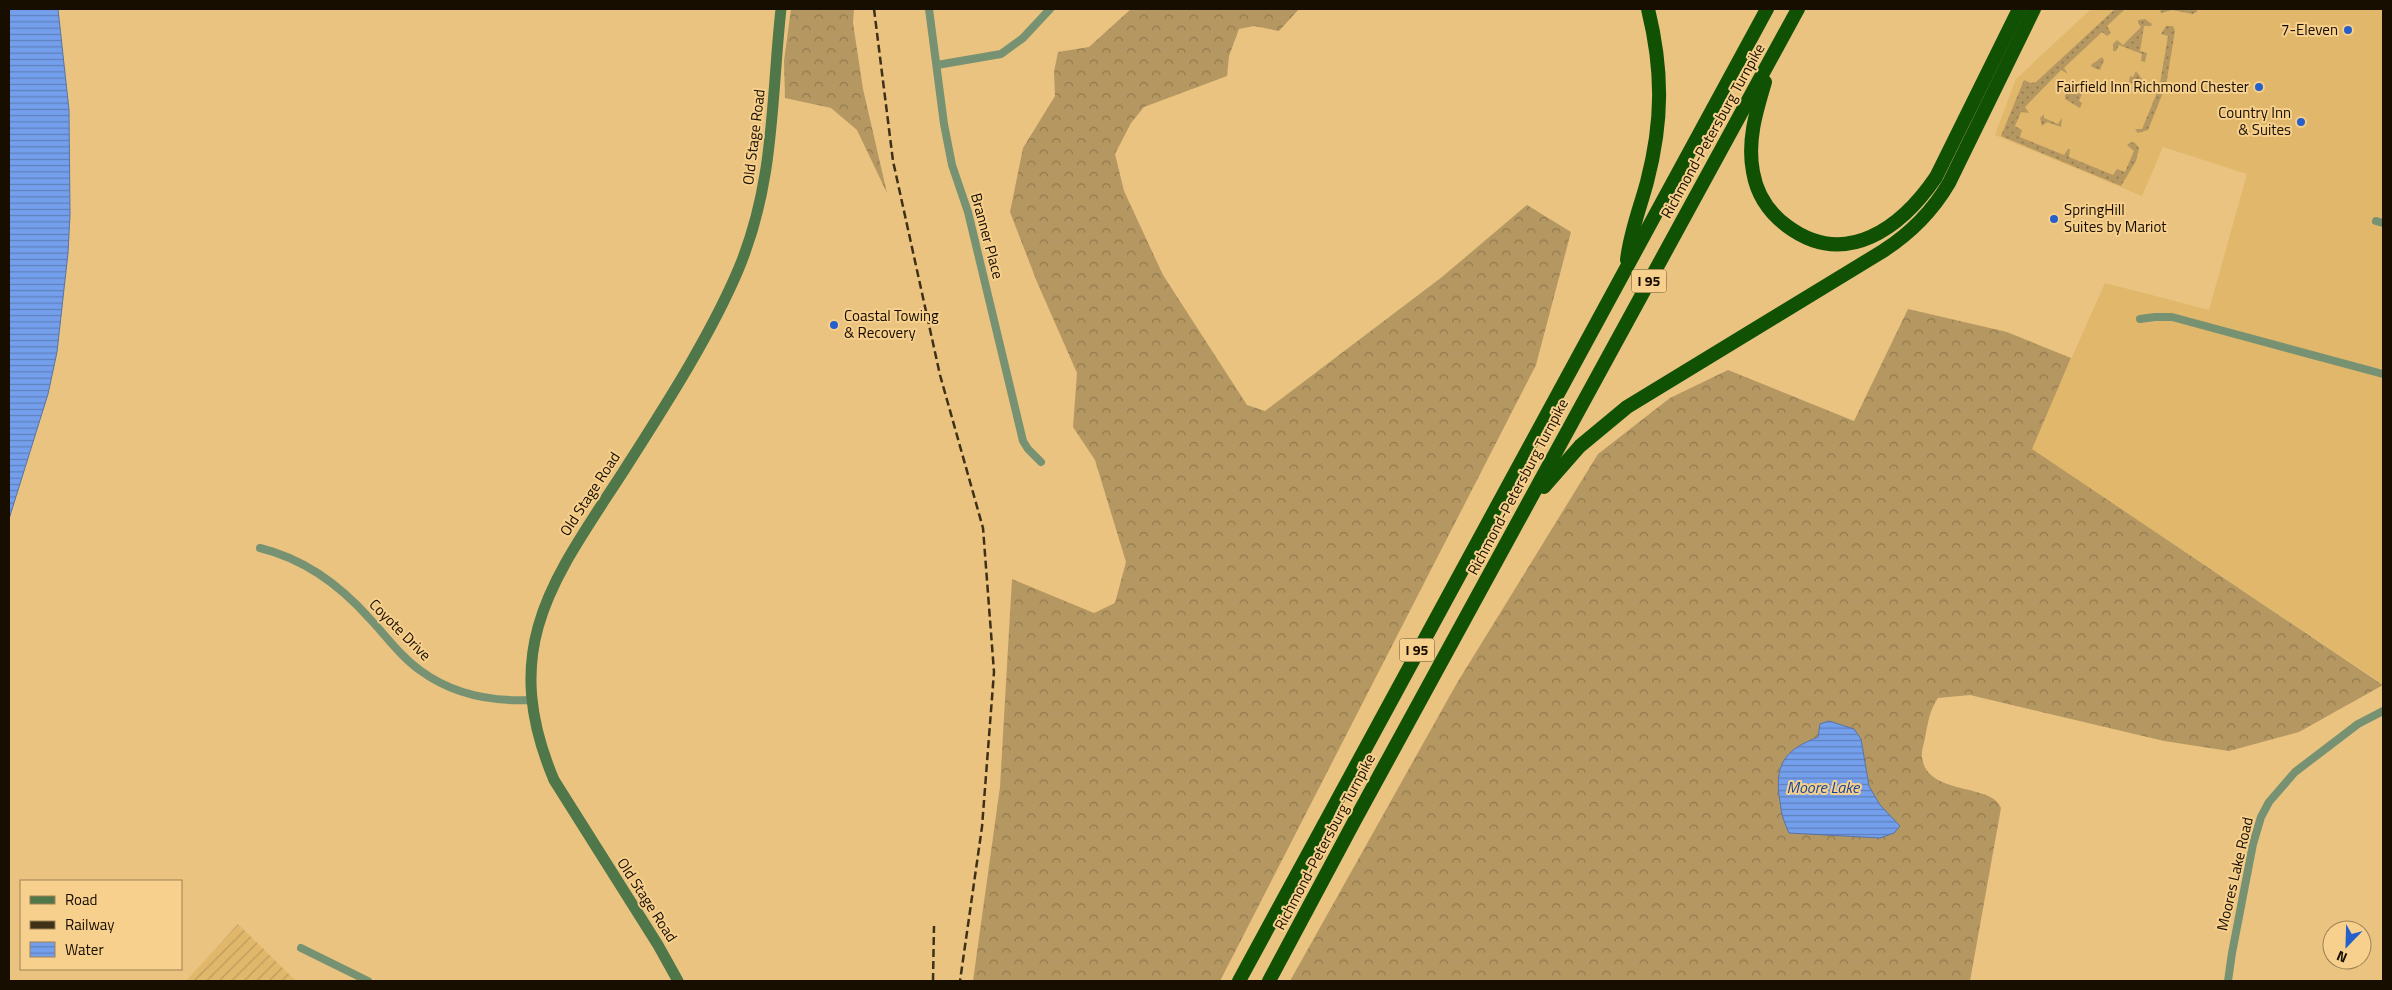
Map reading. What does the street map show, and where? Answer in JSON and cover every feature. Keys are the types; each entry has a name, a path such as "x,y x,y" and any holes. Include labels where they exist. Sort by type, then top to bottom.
{"highway":[{"path":"1626,268 1629,239 1647,183 1655,148 1660,110 1657,47 1648,9"},
{"name":"Richmond-Petersburg Turnpike","path":"1239,981 1767,9"},
{"name":"Richmond-Petersburg Turnpike","path":"1269,981 1798,9"},
{"path":"1775,51 1754,119 1752,138 1753,172 1762,198 1779,220 1800,235 1828,244 1856,242 1877,234 1897,222 1926,193 1936,177 2019,9"},
{"path":"1524,510 1580,446 1611,419 1680,374 1883,251 1917,226 1939,199 1949,183 2034,9"}],"street":[{"name":"Old Stage Road","path":"678,981 658,945 554,780 539,739 532,700 532,663 535,635 546,600 557,575 630,460 696,350 725,297 750,239 766,177 771,139 781,9"},
{"name":"Branner Place","path":"929,9 944,124 952,165 968,212 1023,441 1041,462"},
{"path":"937,65 1001,54 1024,38 1050,9"},
{"path":"2140,319 2154,316 2172,317 2383,374"},
{"name":"Coyote Drive","path":"260,548 295,559 322,575 369,617 403,656 432,678 464,693 482,697 532,700"},
{"name":"Moores Lake Road","path":"2228,981 2253,844 2261,817 2269,802 2295,772 2358,724 2383,710"},
{"path":"301,948 368,981"}],"shaded area":[{"path":"2091,9 2383,9 2383,684 2031,449 2105,283 2209,310 2247,174 2163,147 2142,196 1995,135 2016,79"},
{"path":"238,924 296,981 186,981"}],"green space":[{"path":"791,9 854,9 853,23 863,89 887,193 857,130 831,108 785,98 784,61"},
{"path":"1131,9 1299,9 1279,31 1254,26 1239,29 1229,56 1227,76 1144,107 1131,123 1115,154 1124,191 1163,275 1247,405 1265,411 1442,277 1527,205 1571,232 1536,365 1220,981 973,981 1000,787 1012,579 1094,613 1115,603 1126,562 1095,460 1073,427 1077,373 1037,282 1010,212 1023,148 1055,96 1054,72 1058,52 1089,47"},
{"path":"2115,9 2125,9 2107,26 2111,33 2107,36 2102,32 2067,65 2064,68 2068,74 2061,70 2025,107 2029,113 2021,112 2015,126 2022,130 2020,137 2064,155 2070,149 2069,157 2113,175 2117,169 2125,172 2134,151 2127,145 2131,142 2135,143 2139,148 2136,161 2121,186 2001,136 2024,80 2031,83 2036,82"},
{"path":"2160,9 2194,9 2198,11 2193,14 2172,10 2161,13"},
{"path":"2145,19 2152,24 2151,26 2144,26 2140,51 2147,53 2145,62 2141,61 2142,54 2119,45 2116,51 2113,51 2113,44 2117,40 2123,45 2141,27 2138,20"},
{"path":"2166,26 2173,26 2175,31 2166,85 2148,130 2138,133 2135,129 2142,129 2159,88 2152,83 2160,83 2168,36 2161,34"},
{"path":"2102,57 2104,60 2100,70 2092,67 2091,65"},
{"path":"2136,71 2142,79 2138,86 2129,82 2130,76 2133,77"},
{"path":"2077,83 2085,87 2079,101 2082,103 2080,108 2065,99 2065,95"},
{"path":"2044,114 2044,118 2058,124 2062,118 2061,127 2047,122 2042,126 2040,118"},
{"path":"1908,309 2007,332 2071,358 2032,449 2383,685 2299,732 2229,751 2164,741 1970,695 1938,698 1929,717 1922,750 1926,769 1935,778 1947,784 1986,795 1995,800 2001,808 1970,981 1290,981 1457,683 1598,454 1670,398 1728,370 1854,421"}],"water":[{"path":"9,9 58,9 69,110 70,215 68,253 57,352 48,394 9,519"},
{"name":"Moore Lake","path":"1829,721 1854,729 1861,739 1869,786 1880,805 1900,826 1894,833 1880,838 1789,833 1782,814 1778,783 1779,773 1791,752 1818,737 1820,724"}],"railway":[{"path":"874,9 893,161 940,375 983,528 994,672 982,827 960,981"},
{"path":"933,981 934,926"}],"place":[{"name":"7-Eleven","path":"2348,30"},
{"name":"Fairfield Inn Richmond Chester","path":"2259,87"},
{"name":"Country Inn & Suites","path":"2301,122"},
{"name":"SpringHill Suites by Mariot","path":"2054,219"},
{"name":"Coastal Towing & Recovery","path":"834,325"}]}
